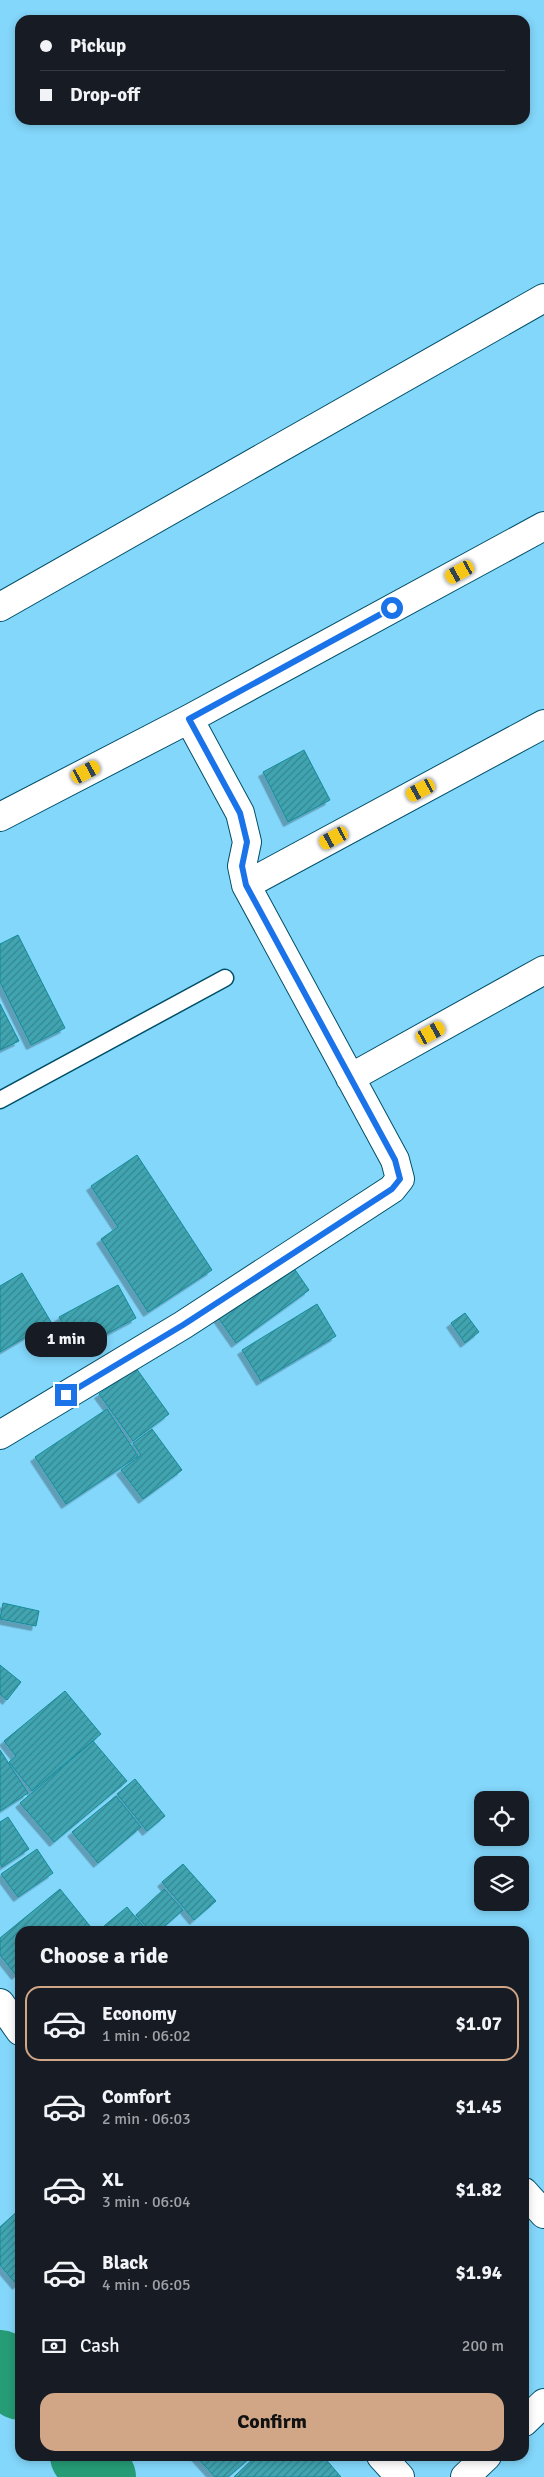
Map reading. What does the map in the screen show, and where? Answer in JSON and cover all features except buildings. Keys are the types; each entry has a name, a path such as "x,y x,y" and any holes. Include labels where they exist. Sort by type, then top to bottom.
{"street":[{"path":"0,607 544,298"},
{"path":"0,817 189,719 544,526"},
{"path":"0,1435 183,1325 392,1189 400,1179 395,1160 246,885 242,866 247,842 240,813 189,719"},
{"path":"246,885 544,724"},
{"path":"350,1078 544,970"},
{"path":"0,2004 15,2024"},
{"path":"529,2198 544,2214"},
{"path":"529,2417 544,2403"},
{"path":"386,2461 400,2477"},
{"path":"465,2477 482,2461"}],"lane":[{"path":"0,1100 225,978"}],"waterway":[{"path":"0,2364 15,2380"},
{"path":"88,2461 102,2477"}],"route":[{"path":"66,1395 183,1325 392,1189 400,1179 395,1160 246,885 242,866 247,842 240,813 189,719 392,608"}]}
